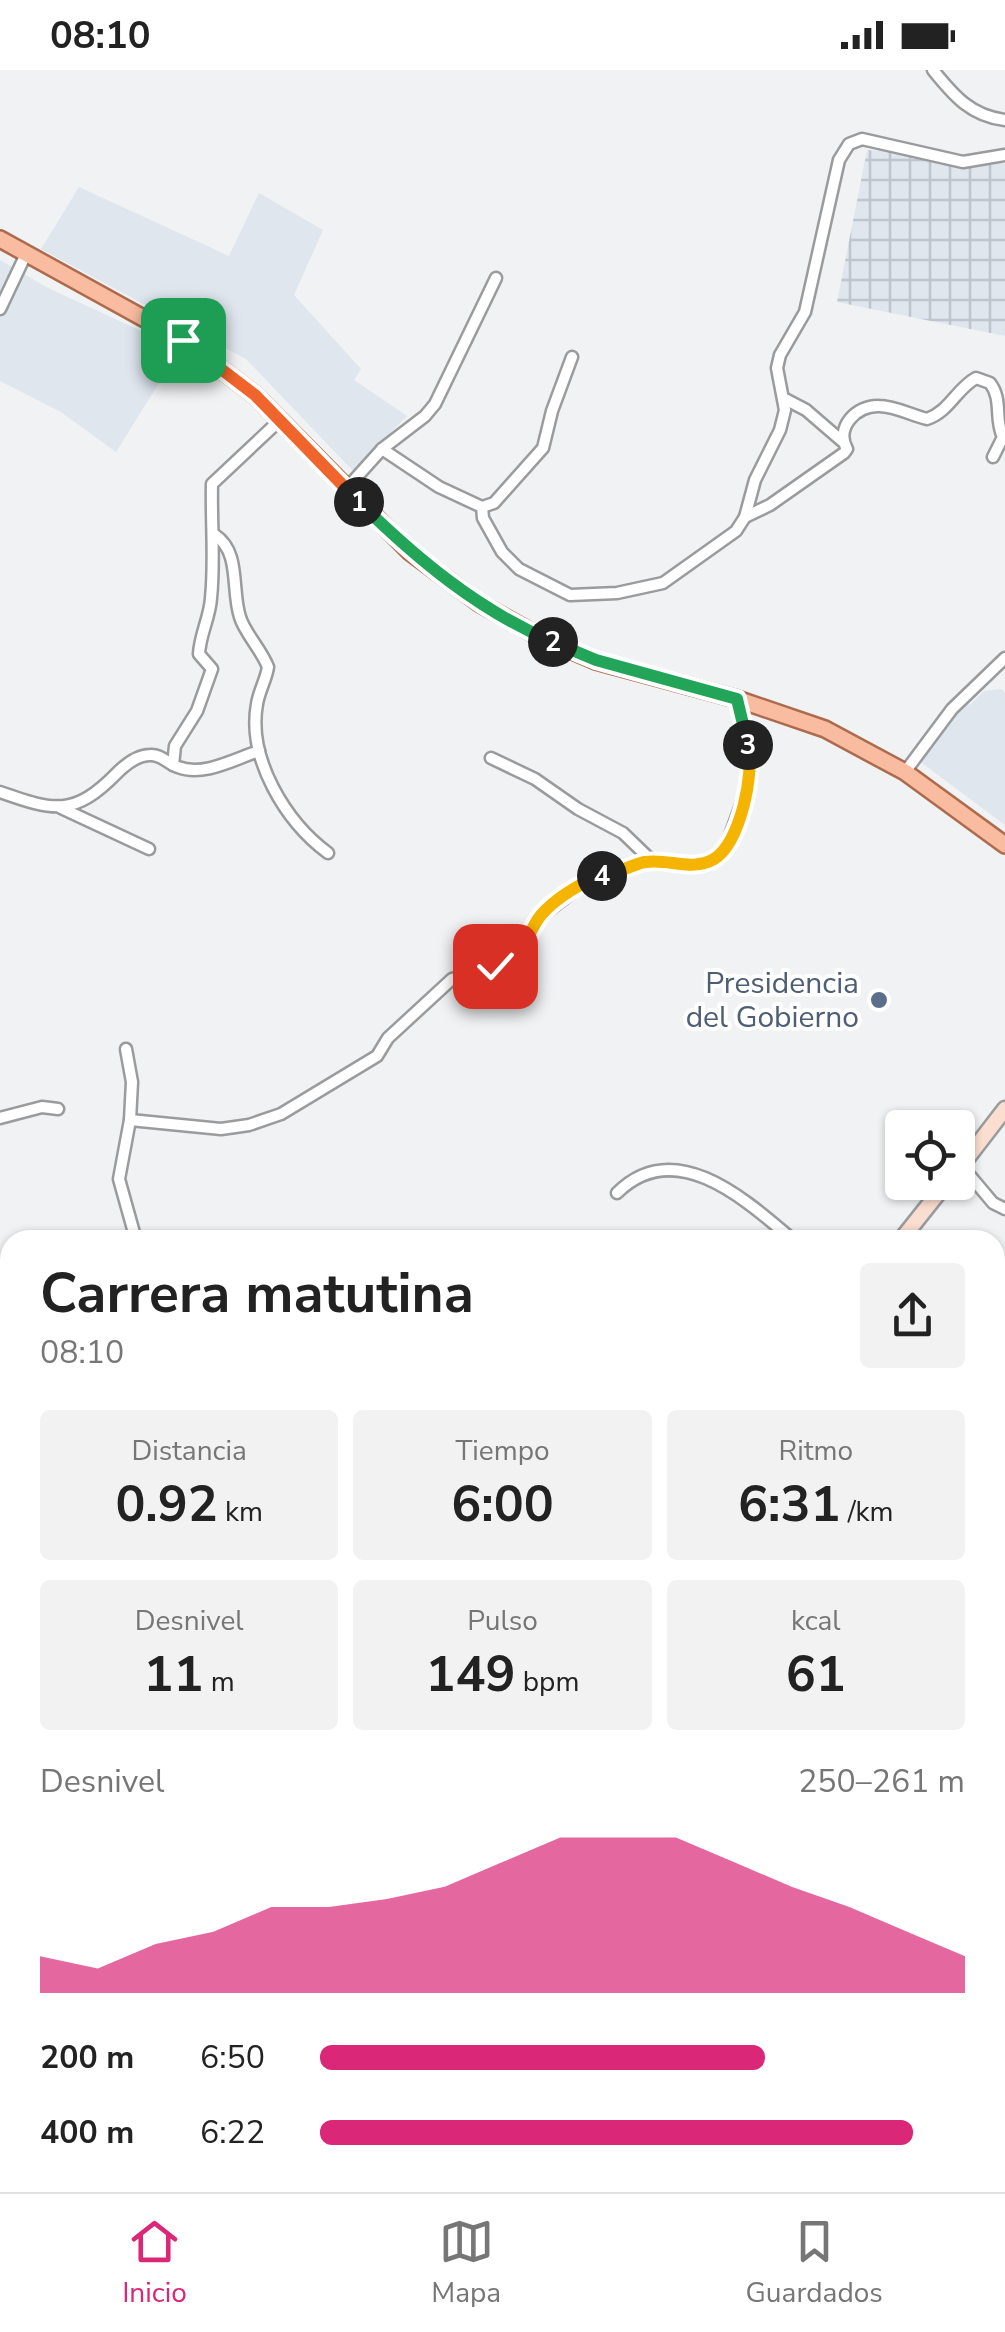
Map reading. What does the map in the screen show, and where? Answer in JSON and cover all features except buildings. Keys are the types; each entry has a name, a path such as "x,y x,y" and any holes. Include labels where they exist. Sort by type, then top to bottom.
{"main road":[{"path":"0,239 183,340 255,395 410,552 480,603 540,637 596,660 737,699 825,730 905,772 1005,845"},
{"path":"975,1147 1005,1109"},
{"path":"909,1230 933,1200"}],"street":[{"path":"932,70 956,98 984,117 1005,120"},
{"path":"482,506 482,518 510,560 534,578 570,596 617,593 663,584 736,531 745,517 755,480 780,430 785,399 777,368 780,355 805,312 839,160 849,144 862,139 972,163 995,155 1005,156"},
{"path":"0,308 26,254"},
{"path":"346,489 382,449 435,404 496,278"},
{"path":"382,449 439,487 482,506 494,504 542,448 572,357"},
{"path":"842,441 842,429 849,419 875,405 927,419 950,406 968,382 982,378 995,390 999,402 998,428 1003,437 993,457"},
{"path":"745,517 770,505 844,453 846,446 842,441 806,410 785,399"},
{"path":"173,765 176,746 198,711 212,669 199,654 200,635 211,604 212,484 280,420"},
{"path":"214,535 224,541 230,553 240,618 268,667 257,704 259,751 270,783 306,834 328,853"},
{"path":"905,772 952,709 1005,658"},
{"path":"130,1120 221,1128 249,1125 280,1114 377,1056 388,1038 452,979 518,956 539,918 583,884 652,861 694,865 715,859 725,849 751,778 750,753 737,699"},
{"path":"62,808 102,788 136,759 155,755 173,765 201,771 259,751"},
{"path":"491,758 536,779 578,809 623,832 652,861"},
{"path":"0,792 43,807 62,808 149,850"},
{"path":"126,1049 132,1082 130,1120 118,1180 133,1230"},
{"path":"0,1118 42,1106 58,1109"},
{"path":"617,1193 630,1180 651,1171 686,1172 734,1192 781,1230"},
{"path":"975,1184 1005,1210"}],"shaded area":[{"path":"867,150 964,156 1005,164 1005,336 837,302"},
{"path":"79,187 229,256 259,193 323,230 294,295 361,369 354,380 407,416 353,471 246,359 41,249"},
{"path":"0,260 48,288 180,349 116,452 61,412 0,381"},
{"path":"1002,689 1005,825 918,760 963,701 970,705 984,691"}],"place":[{"name":"Presidencia del Gobierno","path":"879,1000"}],"route":[{"path":"183,340 255,395 410,552 480,603 540,637 596,660 737,699 750,753 751,778 725,849 704,863 642,862 619,874 592,879 539,918 518,956 495,966"}]}
